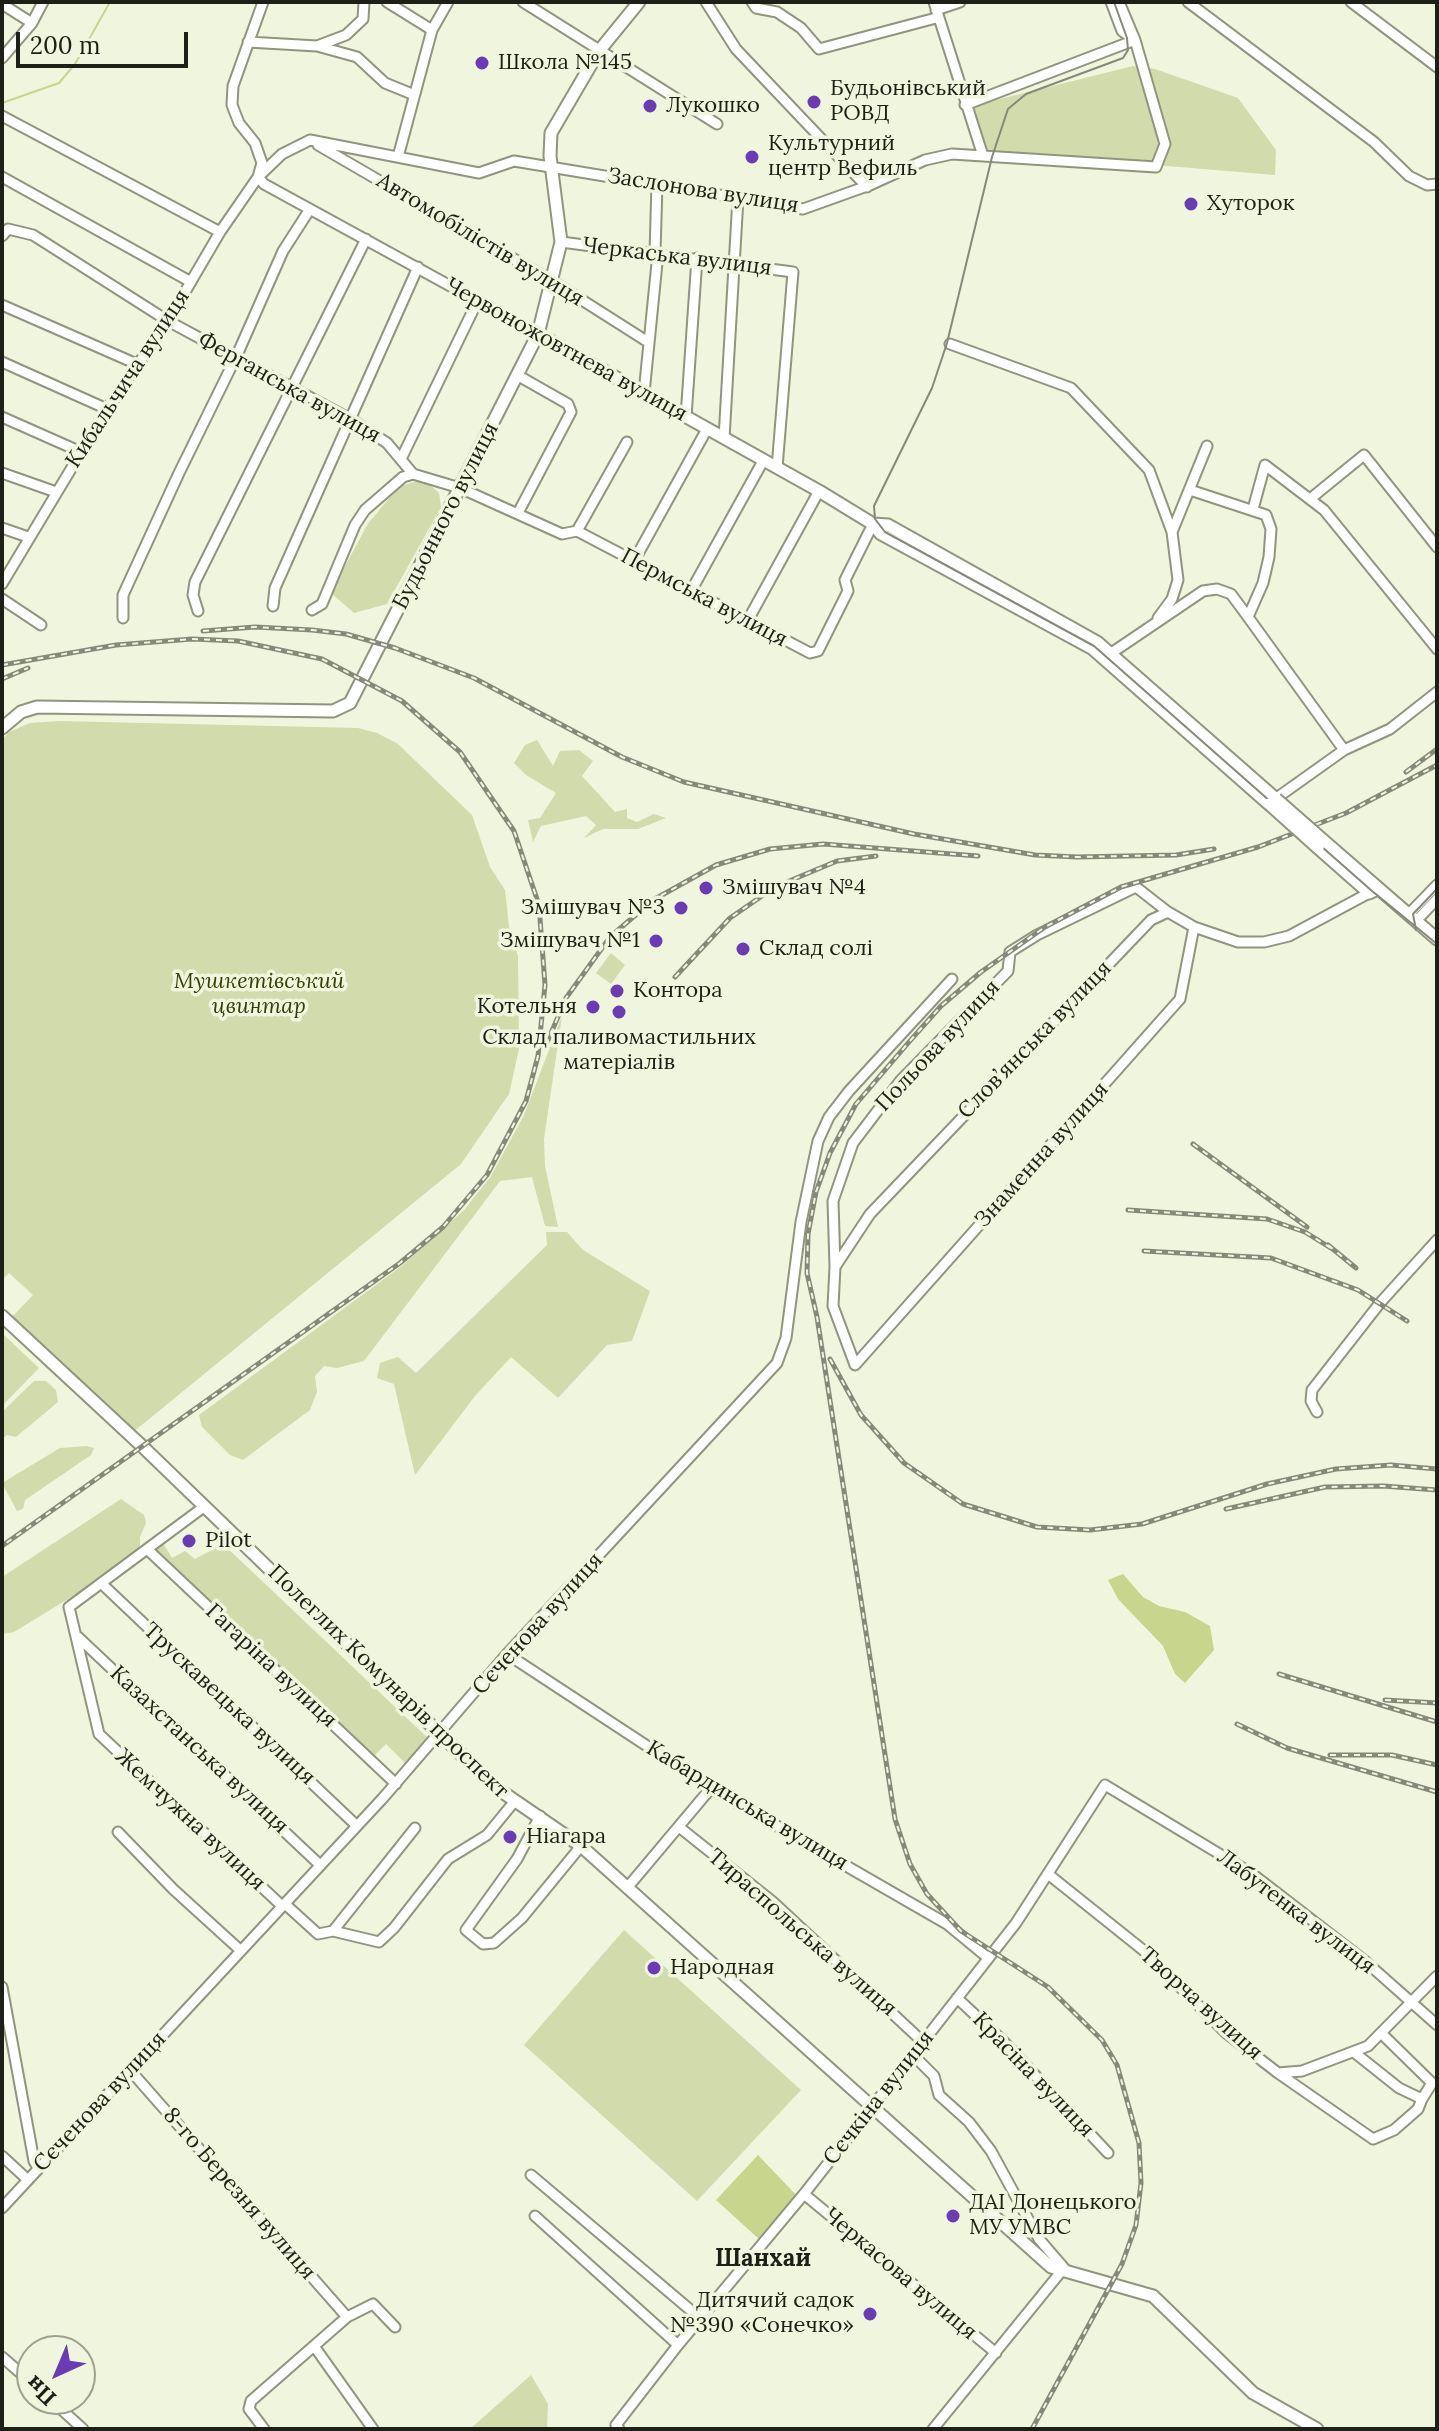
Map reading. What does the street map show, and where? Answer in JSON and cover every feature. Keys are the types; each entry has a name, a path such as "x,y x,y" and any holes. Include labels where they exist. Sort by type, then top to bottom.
{"main road":[{"name":"Будьонного вулиця","path":"2,728 21,712 37,707 333,711 345,707 355,697 538,334 561,242 551,168 551,133 599,51 639,2"},
{"name":"Червоножовтнева вулиця","path":"538,334 819,491 873,524 881,534 1108,655 1373,891"},
{"path":"1373,891 1437,939"},
{"name":"Полеглих Комунарів проспект","path":"2,1316 205,1506 440,1735 514,1802 540,1816 581,1846 1051,2267 1153,2296 1253,2393 1317,2429"}],"street":[{"path":"2,58 32,23 43,2"},
{"path":"258,177 262,163 255,143 239,123 232,105 233,86 263,2"},
{"path":"317,46 346,35 363,19 364,2"},
{"path":"387,2 432,30"},
{"path":"398,157 412,94 432,30 448,2"},
{"path":"523,2 717,124"},
{"path":"706,2 736,49 867,187"},
{"path":"752,2 756,8 777,12 801,28 819,49 960,2"},
{"path":"1111,2 1122,31 1135,40"},
{"path":"1119,2 1135,40"},
{"path":"1188,2 1374,142 1409,176 1427,185 1437,184"},
{"path":"1351,2 1437,67"},
{"path":"2,4 32,23"},
{"path":"935,10 983,156"},
{"path":"965,105 1135,40"},
{"name":"Заслонова вулиця","path":"310,140 479,173 514,161 803,209 867,187 925,160 952,154 1156,167 1165,144 1135,40"},
{"path":"248,42 317,46 357,57 385,83 412,94"},
{"path":"2,116 220,232"},
{"path":"258,177 282,154 310,140"},
{"name":"Автомобілістів вулиця","path":"310,140 552,281 648,342"},
{"path":"2,177 191,282"},
{"name":"Червоножовтнева вулиця","path":"258,177 264,184 538,334"},
{"name":"Кибальчича вулиця","path":"2,584 107,409 168,321 220,232 258,177"},
{"path":"644,393 656,253 653,214 657,184"},
{"path":"724,438 738,198"},
{"path":"123,618 123,595 283,251 310,209"},
{"name":"Ферганська вулиця","path":"5,232 33,235 168,321 237,355 352,420 387,443 402,457 413,474"},
{"path":"198,611 193,595 195,582 366,239"},
{"name":"Черкаська вулиця","path":"561,242 793,272 777,468"},
{"path":"686,417 697,258"},
{"path":"273,606 275,588 418,267"},
{"name":"Ферганська вулиця","path":"402,457 478,300"},
{"path":"2,305 139,365"},
{"path":"950,344 1071,388 1149,470 1172,532 1178,580 1172,599 1158,618"},
{"path":"2,362 107,409"},
{"path":"517,375 568,404 571,412 518,513"},
{"path":"2,417 81,452"},
{"path":"634,561 707,429"},
{"path":"577,531 627,442"},
{"path":"1172,532 1207,446"},
{"path":"1310,499 1364,455 1437,547"},
{"path":"691,591 763,461"},
{"path":"1253,509 1265,465 1324,510 1437,649"},
{"path":"2,473 56,492"},
{"path":"312,610 322,604 355,525 365,510 403,477 413,474 460,488"},
{"name":"Пермська вулиця","path":"460,488 562,534 577,531 810,653 818,651 848,591 845,580 873,524"},
{"path":"1190,490 1266,515 1271,529 1263,583 1248,617"},
{"path":"748,620 819,491"},
{"path":"2,528 28,537"},
{"path":"1108,655 1158,618 1203,591 1217,589 1231,594 1344,750"},
{"path":"2,599 41,625"},
{"path":"1272,801 1344,750 1390,729 1437,692"},
{"path":"1412,918 1437,885"},
{"name":"Польова вулиця","path":"835,1267 833,1201 853,1143 901,1080 1008,971 1010,952 1037,935 1136,887 1168,912"},
{"path":"1168,912 1194,927 1238,942 1264,942 1289,936 1373,891"},
{"path":"1412,918 1437,899"},
{"name":"Слов’янська вулиця","path":"835,1267 870,1214 1151,920 1168,912"},
{"name":"Знаменна вулиця","path":"835,1267 833,1306 855,1365 1180,999 1194,927"},
{"name":"Сєченова вулиця","path":"2,2208 396,1784 507,1654 777,1363 786,1338 801,1222 818,1141 829,1117 849,1091 952,979"},
{"path":"1317,1412 1311,1401 1312,1390 1380,1303 1437,1240"},
{"path":"77,1635 69,1607 205,1506"},
{"name":"Гагаріна вулиця","path":"147,1549 396,1784"},
{"name":"Трускавецька вулиця","path":"101,1583 357,1826"},
{"name":"Жемчужна вулиця","path":"77,1635 99,1734 283,1905 318,1934 333,1931"},
{"name":"Казахстанська вулиця","path":"77,1635 320,1865"},
{"name":"Кабардинська вулиця","path":"507,1654 711,1788 947,1924 987,1957"},
{"name":"Сєчкіна вулиця","path":"619,2429 616,2425 678,2345 804,2194 1016,1923 1105,1785"},
{"name":"Лабутенка вулиця","path":"1105,1785 1251,1873 1437,2025"},
{"path":"627,1888 711,1788"},
{"path":"415,1828 333,1931 379,1942 394,1928 448,1859 487,1835 514,1802"},
{"path":"540,1816 517,1859 466,1930 483,1944 494,1943 522,1918 581,1846"},
{"name":"Тираспольська вулиця","path":"679,1827 773,1902 923,2042"},
{"path":"118,1832 173,1889 240,1950"},
{"name":"Творча вулиця","path":"1048,1874 1143,1950 1225,2032 1278,2073 1302,2071 1355,2053 1382,2034 1437,1976"},
{"path":"2,1987 34,2161 38,2168"},
{"name":"Красіна вулиця","path":"957,1998 1002,2040 1108,2153"},
{"path":"1278,2073 1373,2139 1394,2130 1418,2109 1432,2083 1382,2034"},
{"path":"1355,2053 1399,2088 1422,2099"},
{"path":"913,2055 934,2076 939,2095 969,2122 991,2151 1036,2233 1058,2258 1062,2272 933,2429"},
{"name":"8-го Березня вулиця","path":"130,2070 347,2317"},
{"path":"2,2156 28,2180"},
{"path":"531,2175 701,2319"},
{"name":"Черкасова вулиця","path":"804,2194 996,2353"},
{"path":"535,2216 678,2345"},
{"path":"264,2429 249,2409 251,2401 347,2317 373,2304 395,2327"},
{"path":"314,2346 373,2429"},
{"path":"68,2415 83,2429"}],"green space":[{"path":"1133,66 1155,69 1238,98 1276,150 1275,175 988,151 972,106"},
{"path":"423,479 439,493 441,507 387,604 354,613 331,593 367,525 398,487"},
{"name":"Мушкетівський цвинтар","path":"59,721 358,728 377,733 398,744 472,815 490,867 505,890 509,927 518,956 519,1049 509,1094 461,1164 132,1433 12,1317 33,1295 9,1273 2,1280 2,740 9,732 30,723"},
{"path":"537,740 553,766 560,751 579,750 593,761 582,776 615,812 627,809 627,818 637,822 654,814 666,818 638,829 603,829 584,838 596,825 586,816 541,826 533,842 528,820 540,818 556,793 526,775 514,763 525,745"},
{"path":"611,953 625,965 611,984 596,973"},
{"path":"562,1016 544,1139 545,1166 558,1227 545,1226 532,1177 500,1181 364,1361 337,1368 324,1366 315,1376 317,1392 310,1410 243,1460 230,1455 202,1427 199,1415 403,1265 464,1210 491,1176 524,1115"},
{"path":"546,1232 567,1232 583,1250 650,1291 632,1341 607,1345 558,1398 511,1357 475,1396 415,1475 394,1384 377,1378 380,1363 398,1357 416,1373 547,1245"},
{"path":"2,1333 39,1368 2,1406"},
{"path":"34,1381 46,1381 56,1390 58,1402 16,1437 7,1435 2,1439 2,1412"},
{"path":"60,1448 94,1448 91,1455 25,1500 23,1509 17,1511 2,1483"},
{"path":"121,1499 144,1515 146,1523 140,1537 140,1555 14,1632 2,1634 2,1577"},
{"path":"163,1543 172,1558 185,1551 195,1559 223,1544 431,1741 407,1765 386,1744 372,1758 153,1552"},
{"path":"624,1930 801,2090 697,2201 524,2045"},
{"path":"531,2375 548,2404 547,2429 470,2429"}],"shaded area":[{"path":"1123,1574 1143,1597 1159,1606 1185,1612 1210,1626 1214,1650 1185,1683 1175,1674 1163,1646 1118,1599 1108,1580"},
{"path":"758,2155 797,2196 760,2240 716,2200"}],"waterway":[{"path":"2,103 59,83 75,64 110,2"}],"tram line":[{"path":"1114,2 1127,38 1128,50 1123,58 1026,94 1008,109 992,157 947,343 932,388 874,506 875,519 885,532 1094,646 1372,891 1437,944"},
{"path":"1416,930 1413,914 1437,889"}],"railway":[{"path":"203,631 255,627 346,634 395,648 474,678 622,757 684,782 914,834 1035,855 1176,855 1214,849"},
{"path":"2,665 116,645 192,639 238,641 322,659 402,701 460,752 514,831 539,905 545,985 538,1056 526,1101 487,1175 443,1227 400,1263 2,1546"},
{"path":"2,679 28,668"},
{"path":"1406,772 1437,749"},
{"path":"1032,2429 1122,2264 1136,2225 1141,2183 1139,2143 1117,2065 1102,2040 1048,1987 961,1931 927,1894 910,1864 895,1819 817,1317 807,1273 808,1234 816,1192 830,1153 856,1104 909,1042 941,1006 981,972 1045,927 1121,887 1258,847 1346,813 1437,765"},
{"path":"546,1045 566,998 610,937 653,900 716,865 770,849 823,844 978,856"},
{"path":"675,977 730,918 775,887 837,861 876,856"},
{"path":"1193,1144 1307,1227"},
{"path":"1128,1210 1267,1219 1305,1232 1334,1250"},
{"path":"1328,1245 1356,1268"},
{"path":"1144,1251 1271,1258 1358,1290 1407,1321"},
{"path":"830,1359 861,1415 904,1463 963,1504 1037,1527 1090,1530 1142,1524 1267,1484 1336,1469 1391,1465 1437,1469"},
{"path":"1226,1509 1325,1487 1383,1486 1437,1490"},
{"path":"1279,1674 1437,1722"},
{"path":"1385,1700 1437,1703"},
{"path":"1237,1724 1287,1748 1437,1792"},
{"path":"1330,1755 1392,1755 1437,1765"}],"place":[{"name":"Школа №145","path":"482,63"},
{"name":"Будьонівський РОВД","path":"814,102"},
{"name":"Лукошко","path":"650,106"},
{"name":"Культурний центр Вефиль","path":"752,157"},
{"name":"Хуторок","path":"1191,204"},
{"name":"Змішувач №4","path":"706,888"},
{"name":"Змішувач №3","path":"681,908"},
{"name":"Змішувач №1","path":"656,941"},
{"name":"Склад солі","path":"743,949"},
{"name":"Контора","path":"617,991"},
{"name":"Котельня","path":"593,1007"},
{"name":"Склад паливомастильних матеріалів","path":"619,1012"},
{"name":"Pilot","path":"189,1541"},
{"name":"Ніагара","path":"510,1837"},
{"name":"Народная","path":"654,1968"},
{"name":"ДАІ Донецького МУ УМВС","path":"953,2216"},
{"name":"Дитячий садок №390 «Сонечко»","path":"870,2314"}],"district":[{"name":"Шанхай","path":"763,2259"}]}
